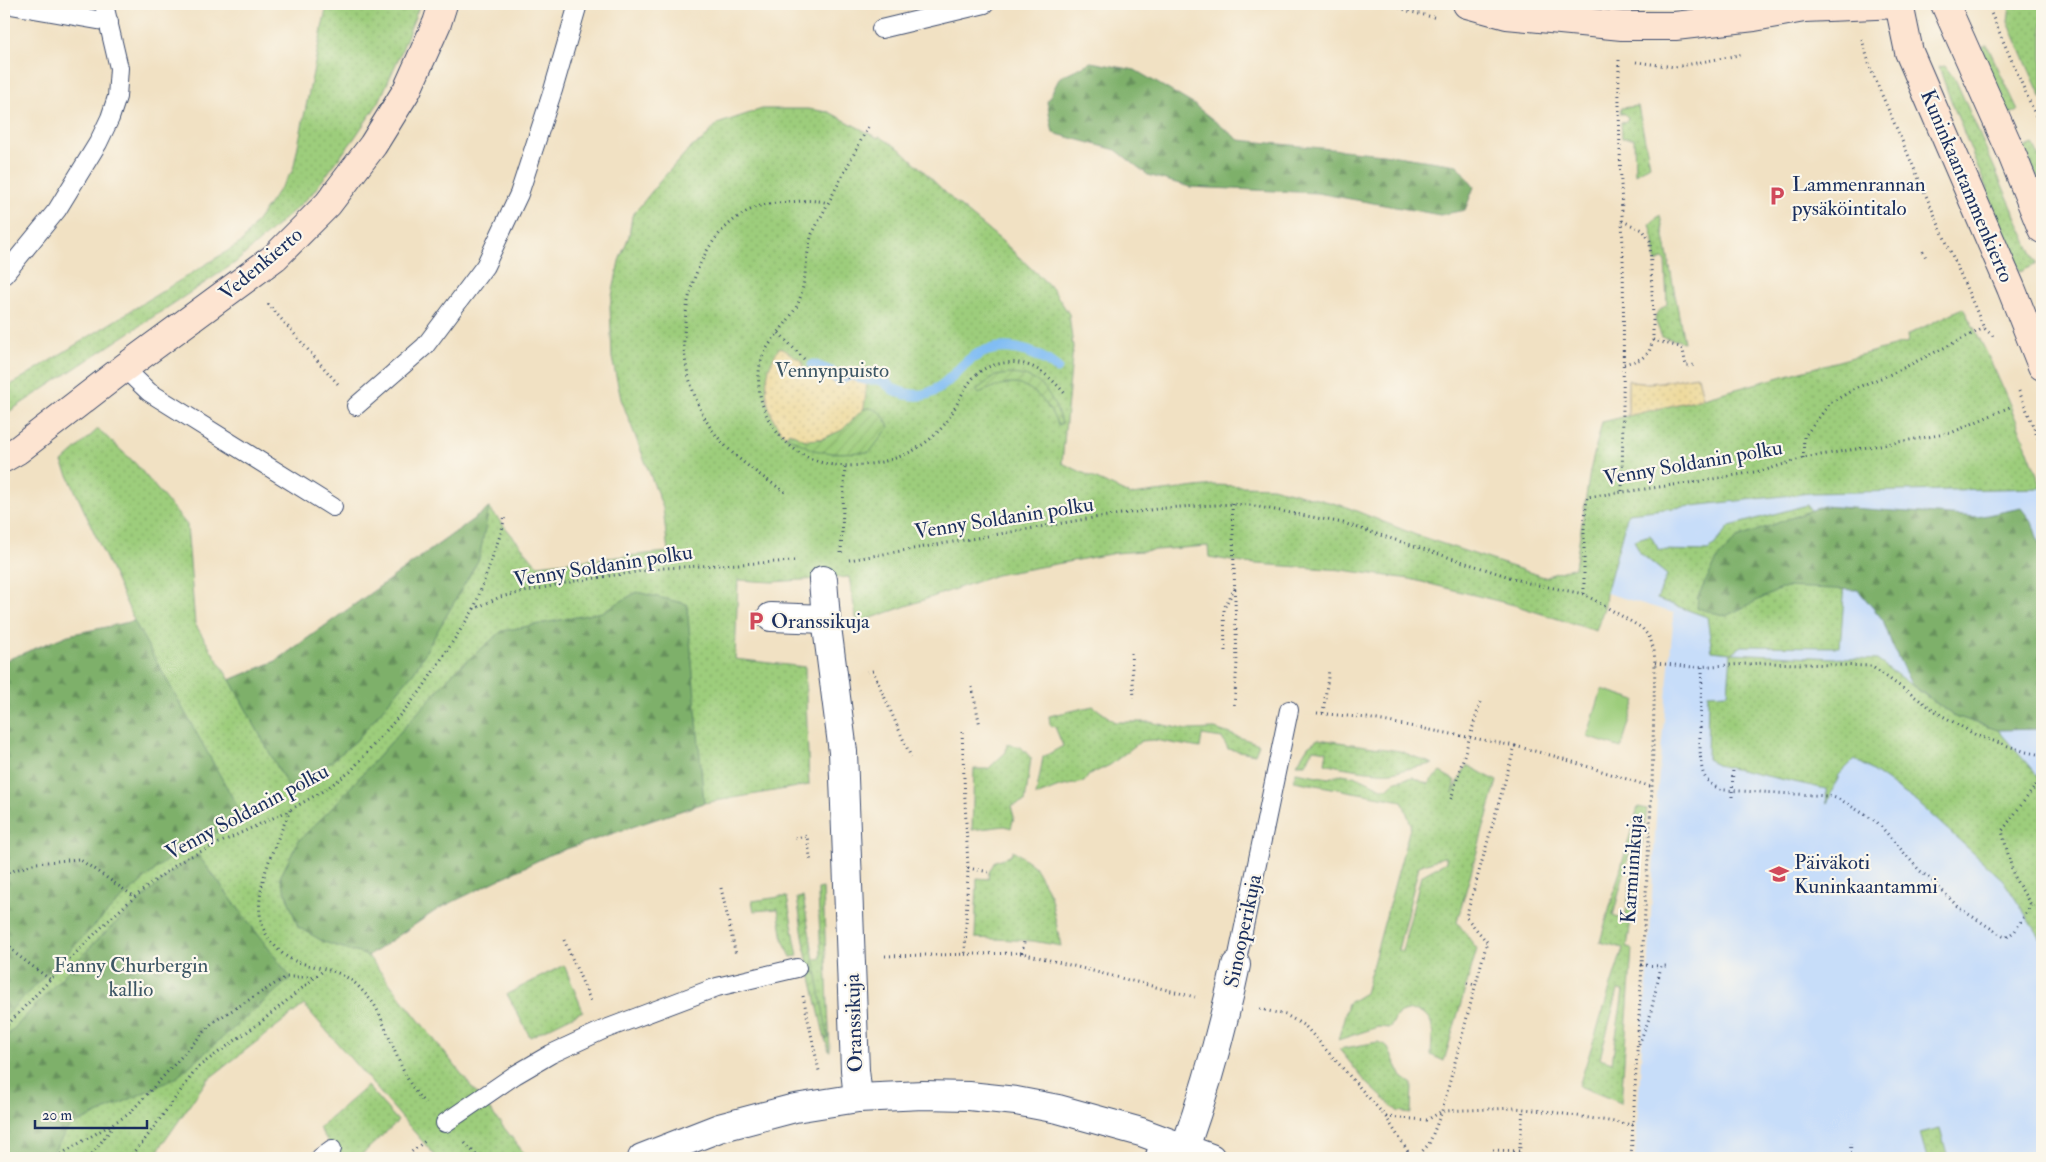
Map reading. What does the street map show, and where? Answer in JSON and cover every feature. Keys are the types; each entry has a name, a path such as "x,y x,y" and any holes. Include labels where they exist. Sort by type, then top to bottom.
{"street":[{"name":"Vedenkierto","path":"4,458 18,450 124,368 275,257 328,204 372,145 407,90 437,23 443,4"},
{"path":"1467,4 1507,15 1622,26 1675,26 1754,17 1804,8 1899,4"},
{"name":"Kuninkaantammenkierto","path":"1899,4 1908,52 2011,288 2042,366"},
{"path":"1945,4 2011,152 2042,229"},
{"name":"Oranssikuja","path":"832,570 826,619 843,752 855,1070 858,1098"},
{"path":"770,617 826,619"},
{"name":"Sinooperikuja","path":"1166,1148 1197,1114 1228,1002 1236,965"},
{"path":"642,1158 719,1128 795,1108 858,1098 950,1096 1016,1101 1094,1118 1166,1148 1211,1158"}],"lane":[{"path":"5,4 109,22"},
{"path":"4,275 57,210 98,143 110,118 117,97 119,68 104,4"},
{"path":"356,406 425,346 485,266 519,194 553,90 578,4"},
{"path":"881,29 984,4"},
{"path":"124,368 149,392 333,507"},
{"name":"Sinooperikuja","path":"1236,965 1288,710"},
{"path":"445,1123 515,1075 551,1054 603,1030 689,996 742,980 797,968"}],"path":[{"path":"1992,4 1991,14 2042,130"},
{"path":"1622,26 1618,109 1624,364 1622,492"},
{"path":"1871,70 1984,328 1998,343"},
{"path":"868,127 828,203 808,246 806,280 799,301 792,316 770,345 760,364 758,386 766,415 773,428 785,441 805,457 822,463 858,466 888,460 906,454 921,446 946,423 957,406 964,389 974,377 993,365 1016,362 1027,365 1052,378 1066,395"},
{"path":"785,492 757,474 734,455 717,437 704,416 694,394 687,369 684,340 687,300 695,274 715,238 742,215 758,206 775,203 818,200 828,203"},
{"path":"1622,221 1643,230 1650,241 1653,340 1649,352 1641,358 1624,364"},
{"path":"1922,251 1927,260"},
{"path":"264,299 356,406"},
{"path":"1803,458 1804,437 1830,403 1858,387 1891,374 1984,328"},
{"path":"779,333 804,359"},
{"path":"1653,340 1680,347 1683,350 1686,366 1695,365"},
{"path":"842,370 849,380"},
{"path":"2017,385 2042,448"},
{"name":"Venny Soldanin polku","path":"832,570 1086,519 1164,508 1232,504 1273,509 1343,523 1528,582 1584,594 1584,528 1587,497 1766,470 1803,458 1951,433 2012,406"},
{"path":"832,570 845,465"},
{"path":"1232,504 1237,662 1234,708"},
{"path":"474,609 502,530 505,515"},
{"name":"Venny Soldanin polku","path":"4,1028 116,913 186,859 290,810 323,791 350,772 420,692 474,609 500,598 575,581 664,568 799,561"},
{"path":"1225,651 1224,608 1236,588"},
{"name":"Karmiinikuja","path":"1584,594 1642,628 1650,638 1656,663 1652,787 1631,1158"},
{"path":"1131,653 1134,698"},
{"path":"1656,663 1702,667 1766,664 1871,666 1941,715 1976,735 2026,752 2042,755"},
{"path":"1702,667 1700,736 1702,770 1705,778 1716,788 1830,796 1841,800 1877,822 1920,871 1960,908 2002,936 2007,936 2015,931 2031,904"},
{"path":"1323,713 1329,670"},
{"path":"873,671 911,757"},
{"path":"972,687 980,726"},
{"path":"1451,799 1481,700"},
{"path":"1288,710 1367,718 1515,746 1554,756 1652,787"},
{"path":"962,732 968,868 965,953"},
{"path":"1416,1158 1429,1144 1442,1111 1487,942 1466,917 1515,746"},
{"path":"1732,797 1733,768"},
{"path":"2042,777 2002,832 2014,877 2031,904 2042,908"},
{"path":"290,810 270,859 261,888 259,902 261,921 268,939 280,952 293,961 345,976 361,989 376,1007 414,1092 445,1123"},
{"path":"795,838 807,836 812,865"},
{"path":"4,874 36,864 79,859 135,897"},
{"path":"968,868 989,872"},
{"path":"721,888 742,980"},
{"path":"4,939 16,954 51,980"},
{"path":"564,940 603,1030"},
{"path":"1022,953 1024,942"},
{"path":"852,958 965,953 1022,953 1207,1000 1228,1002 1286,1015 1304,1026 1386,1117 1412,1158"},
{"path":"1641,965 1668,966"},
{"path":"1637,1048 1650,1016 1661,966"},
{"path":"797,968 820,1078"},
{"path":"128,1158 143,1142 198,1067 262,1022 324,970"},
{"path":"58,1158 61,1154 129,1114 213,1022 286,977 318,975"},
{"path":"1467,983 1476,985"},
{"path":"1386,1117 1427,1120 1442,1111 1522,1109 1632,1125"},
{"path":"1519,1158 1522,1109"},
{"path":"89,1158 116,1122"},
{"path":"1850,1158 1851,1143"},
{"path":"1494,1150 1519,1151"}],"shaded area":[{"path":"2042,488 2042,1153 2029,1158 1635,1158 1644,1010 1648,975 1657,795 1674,613 1606,593 1628,513 1810,493"}],"green space":[{"path":"327,4 420,4 379,102 311,195 235,263 4,415 4,389 242,242 293,170"},
{"path":"2010,4 2042,4 2042,99 2008,22"},
{"path":"1987,45 2018,110 2009,115 1978,49"},
{"path":"1091,62 1135,70 1193,104 1239,140 1383,154 1457,165 1474,187 1465,210 1440,215 1317,193 1190,187 1148,175 1116,150 1053,133 1047,102 1060,77"},
{"path":"1945,66 1956,81 2037,264 2020,272 1948,93 1939,67"},
{"path":"1638,106 1650,165 1635,174 1634,138 1622,138 1621,122 1625,123 1628,118 1625,114 1620,114 1621,108"},
{"name":"Vennynpuisto","path":"762,109 807,109 829,112 878,138 879,136 903,151 956,203 1002,241 1052,288 1069,314 1073,347 1062,463 1131,495 1213,485 1272,487 1344,506 1416,535 1544,577 1575,567 1590,471 1602,422 1703,398 1908,342 1907,335 1963,308 1986,351 2016,419 2042,488 1810,493 1628,513 1606,593 1605,605 1596,631 1514,605 1410,579 1342,570 1243,563 1209,557 1208,546 1116,553 996,575 857,623 849,577 772,582 738,580 735,659 805,667 809,785 704,803 551,854 438,909 368,956 528,1158 437,1158 304,1005 207,1080 153,1158 4,1158 4,874 134,620 62,462 98,429 135,463 187,525 195,624 230,680 276,661 489,508 537,565 668,552 663,508 621,399 612,358 610,306 619,261 629,236 632,216 690,148 702,141 717,124"},
{"path":"2033,144 2042,163 2042,188 2024,148"},
{"path":"1660,215 1684,342 1662,337 1655,320 1656,314 1667,304 1665,260 1662,259 1656,262 1650,224"},
{"path":"1010,374 1031,378 1045,388 1054,403 1062,423 1058,425 1044,401 1027,387 1017,384 1006,384 993,387 979,394 976,390 995,376"},
{"path":"870,408 882,414 889,427 870,452 832,453 813,450 786,436 789,432 805,440 822,439 842,430 863,409"},
{"path":"1807,505 1847,559 1840,647 1742,646 1732,653 1877,660 1952,715 1998,730 2042,781 2042,940 2003,880 1917,802 1855,759 1839,775 1827,803 1826,789 1721,766 1707,759 1708,694 1728,693 1731,653 1712,651 1707,617 1657,599 1667,575 1640,553 1634,540 1650,535 1659,550 1709,551 1730,526"},
{"path":"1823,506 1978,517 2021,508 2032,522 2042,552 2042,729 1998,730 1952,715 1911,684 1892,645 1883,620 1858,590 1785,587 1726,616 1697,608 1698,596 1718,558 1737,538"},
{"path":"489,508 479,559 414,672 356,741 292,794 230,680 276,661"},
{"path":"637,592 687,604 704,803 551,854 438,909 368,956 324,942 298,927 280,877 299,840 330,810 455,671 502,631 602,612"},
{"path":"134,621 245,820 189,845 163,863 116,904 4,1017 4,661 68,635"},
{"path":"1602,689 1636,700 1621,748 1587,737"},
{"path":"1093,706 1115,722 1150,722 1187,730 1215,729 1259,744 1255,754 1228,749 1222,738 1202,735 1200,748 1154,740 1141,741 1110,765 1089,775 1084,782 1059,787 1036,796 1043,757 1063,746 1055,727 1050,725 1049,716"},
{"path":"1318,739 1400,751 1433,764 1391,772 1368,771 1325,763 1327,751 1313,749 1306,764 1297,764 1308,746"},
{"path":"1007,744 1021,747 1031,758 1025,802 1011,806 1014,817 1011,828 1005,826 972,830 974,769 988,769 1006,752"},
{"path":"1467,765 1497,781 1457,922 1477,949 1444,1061 1431,1055 1432,1036 1434,1034 1429,1019 1418,1011 1409,1011 1397,1015 1390,1028 1378,1027 1338,1040 1348,1003 1365,993 1411,824 1402,801 1294,781 1296,772 1328,778 1342,774 1359,777 1382,788 1388,788 1396,781 1413,777 1427,784 1440,772 1456,781 1453,793","holes":["1446,856 1446,862 1421,876 1402,951 1398,950 1419,866"]},
{"path":"1638,807 1647,809 1627,948 1632,949 1621,1103 1579,1086 1623,948 1600,942","holes":["1630,851 1635,852 1625,920 1613,916","1618,990 1623,991 1612,1062 1600,1058"]},
{"path":"1013,850 1034,866 1050,894 1061,946 1033,941 975,938 977,878 988,879 989,872 995,861 1010,856"},
{"name":"Fanny Churbergin kallio","path":"198,855 291,978 176,1078 69,1127 49,1158 4,1158 4,1039 96,941 173,871"},
{"path":"823,888 830,1051 825,1039 828,1038 813,960 821,958 818,889"},
{"path":"787,897 798,956 791,957 783,940 778,909 754,911 752,901"},
{"path":"803,897 828,1038 825,1039 807,960 797,898"},
{"path":"564,965 583,1011 530,1037 507,994"},
{"path":"1378,1042 1387,1046 1402,1077 1412,1084 1411,1113 1397,1111 1365,1081 1339,1049"},
{"path":"367,1086 398,1121 358,1158 339,1158 319,1128"},
{"path":"1940,1128 1948,1158 1927,1158 1920,1133"}],"sand":[{"path":"780,347 803,362 803,371 809,374 818,372 828,374 835,382 840,384 853,378 867,383 864,407 859,416 846,428 830,436 805,440 789,432 786,436 772,416 766,393 769,369"},
{"path":"1698,376 1703,398 1628,416 1628,380 1652,383"}],"waterway":[{"path":"813,365 831,372 839,380 851,374 865,379 881,380 896,391 919,395 927,394 940,387 966,362 982,352 993,349 1005,348 1027,351 1048,361 1057,368"}],"place":[{"name":"Lammenrannan pysäköintitalo","path":"1777,196"},
{"name":"Oranssikuja","path":"756,621"},
{"name":"Päiväkoti Kuninkaantammi","path":"1779,874"}]}
